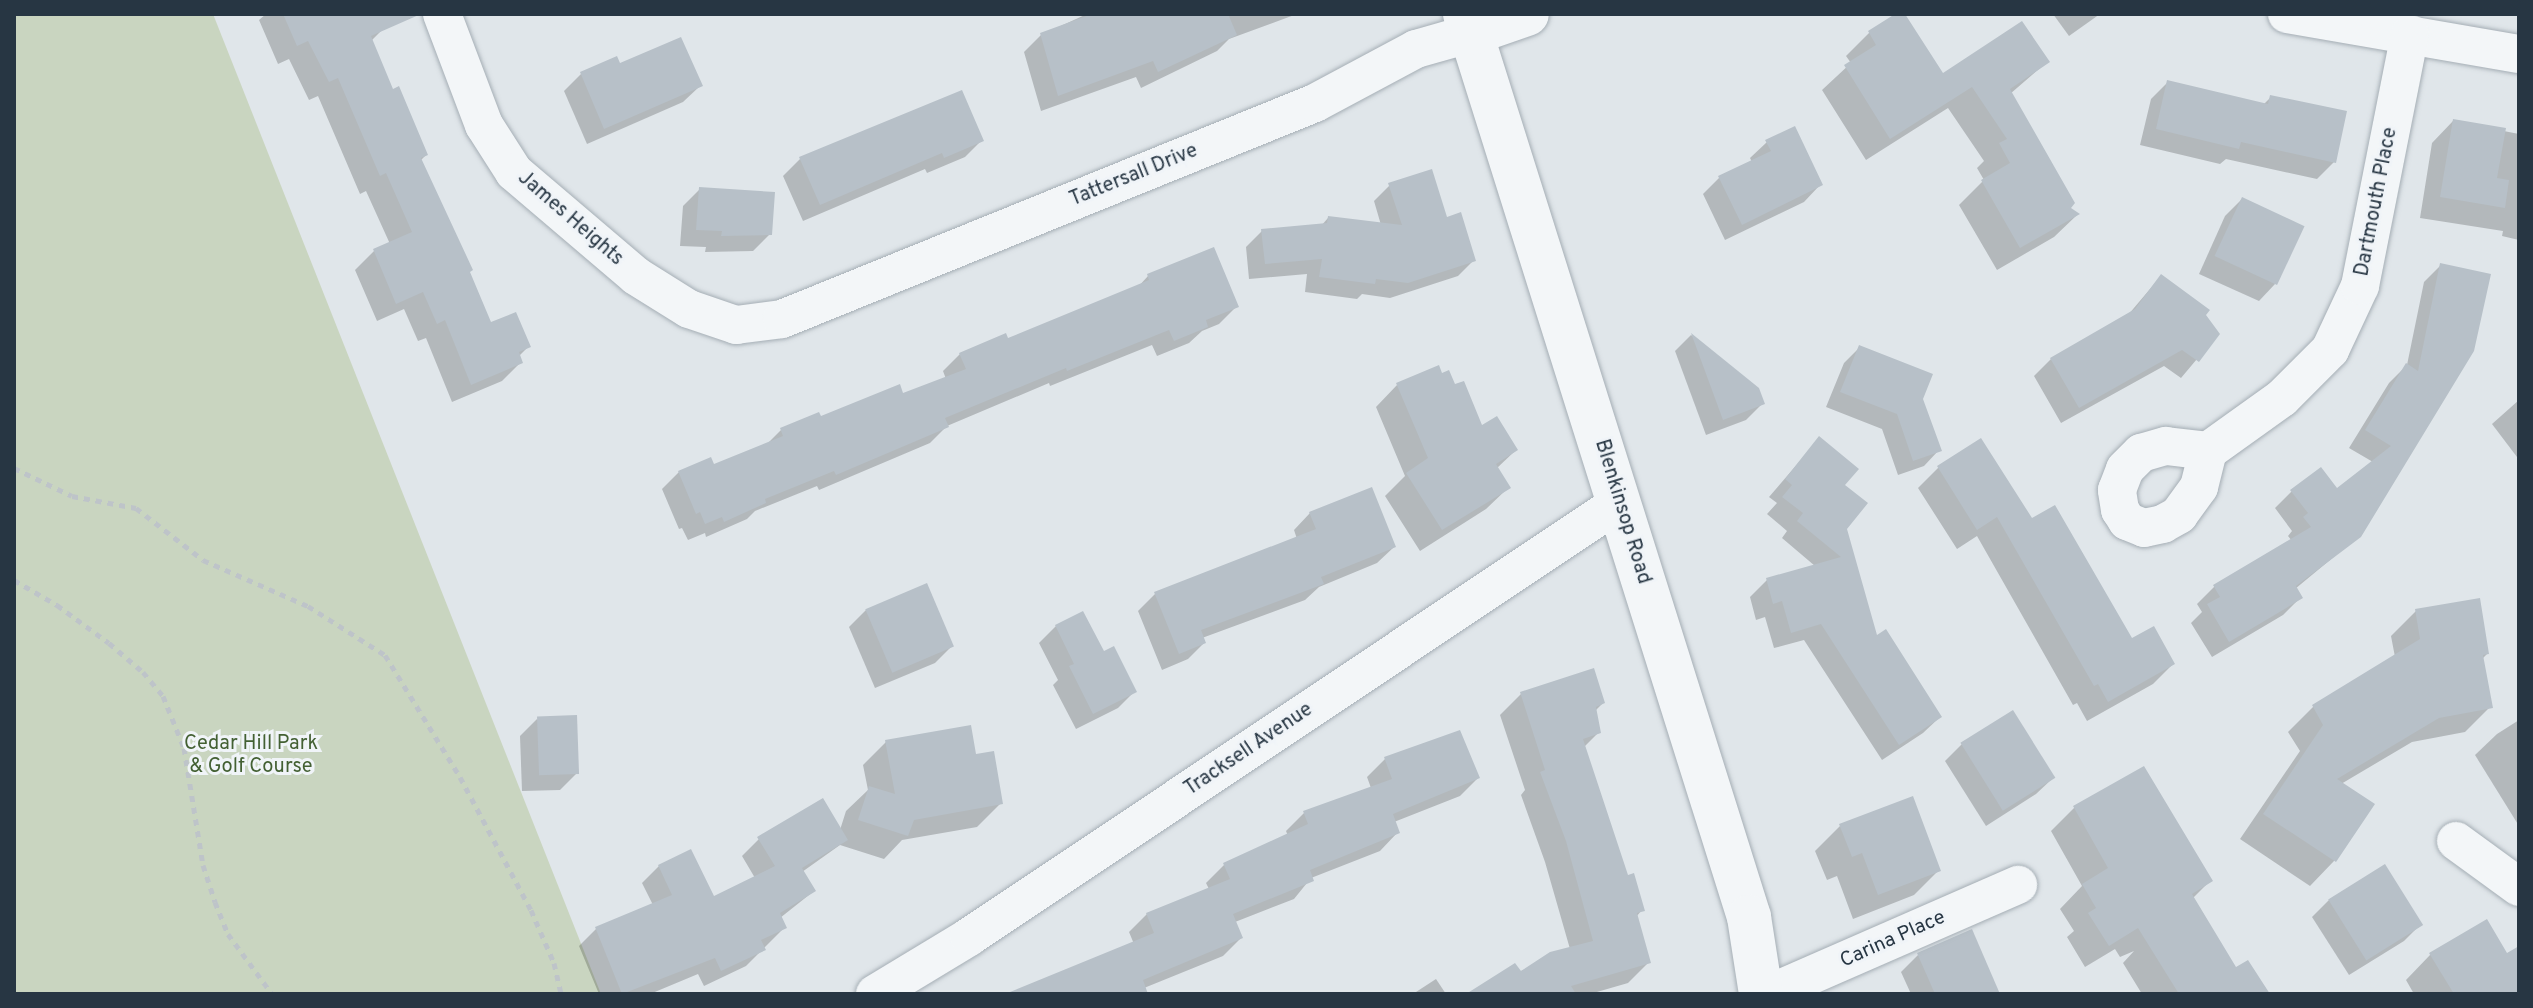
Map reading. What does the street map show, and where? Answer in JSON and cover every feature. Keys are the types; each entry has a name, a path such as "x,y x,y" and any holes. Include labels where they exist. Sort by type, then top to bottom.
{"street":[{"name":"James Heights","path":"442,14 484,125 514,172 636,276 689,309 736,325"},
{"name":"Tattersall Drive","path":"736,325 782,319 1315,103 1469,23 1527,14"},
{"path":"2287,14 2519,54"},
{"name":"Blenkinsop Road","path":"1469,23 1749,917 1761,994"},
{"name":"Dartmouth Place","path":"2208,451 2282,398 2330,350 2360,286 2410,34"},
{"name":"Tracksell Avenue","path":"875,994 969,937 1620,502"},
{"path":"2456,841 2519,887"},
{"name":"Carina Place","path":"1768,994 2018,885"}],"path":[{"path":"14,468 72,496 136,508 203,560 296,600 385,655 460,777 531,910 554,963 561,994"},
{"path":"14,580 57,605 109,643 143,672 163,696 184,748 203,865 215,902 228,934 272,994"}],"green space":[{"name":"Cedar Hill Park & Golf Course","path":"14,14 213,14 601,994 14,994"}],"building":[{"path":"283,14 421,14 371,36 393,89 399,86 428,155 421,158 473,270 470,272 491,322 516,312 531,347 519,352 523,363 471,385 445,320 437,324 423,292 396,304 373,249 412,232 386,173 380,176 338,78 329,82 308,41 297,46"},
{"path":"1092,14 1228,14 1237,35 1158,72 1153,61 1058,96 1040,33"},
{"path":"1895,14 1905,14 1943,73 2022,21 2050,62 2010,89 2075,203 2071,208 2080,214 2020,248 1981,180 2010,163 1999,143 2007,139 1972,87 1890,139 1844,65 1876,45 1868,31"},
{"path":"681,37 703,86 604,129 580,72 617,56 620,63"},
{"path":"2167,80 2268,104 2270,95 2347,111 2336,163 2241,142 2239,149 2156,129"},
{"path":"962,90 984,141 944,158 942,153 820,205 799,157"},
{"path":"2453,119 2506,128 2497,178 2509,180 2505,208 2440,197"},
{"path":"1795,126 1823,185 1742,225 1718,176 1771,151 1765,140"},
{"path":"1432,169 1447,217 1461,212 1476,261 1408,283 1376,279 1375,284 1319,277 1322,259 1265,264 1261,229 1327,223 1328,216 1402,225 1388,183"},
{"path":"699,187 775,192 772,235 721,236 722,231 696,230"},
{"path":"2242,197 2305,226 2277,285 2215,256"},
{"path":"1214,247 1239,307 1206,320 1208,327 1174,341 1169,330 1067,371 1066,368 945,418 949,427 836,475 834,471 765,499 766,503 724,522 722,517 705,524 700,512 696,514 678,471 711,457 714,464 783,436 780,428 819,412 821,416 900,384 903,393 966,369 959,353 1006,333 1008,338 1149,280 1147,274"},
{"path":"2440,263 2491,274 2474,351 2361,537 2296,586 2303,598 2229,642 2207,604 2220,597 2213,585 2311,527 2303,517 2308,513 2290,490 2321,467 2337,488 2391,446 2365,430 2406,363 2418,371"},
{"path":"2161,274 2210,310 2206,315 2220,334 2199,362 2182,350 2079,408 2050,358 2135,309"},
{"path":"1691,333 1759,388 1765,404 1723,420"},
{"path":"1859,345 1933,374 1923,399 1942,451 1913,461 1897,414 1840,392"},
{"path":"1439,365 1442,373 1449,370 1455,384 1464,381 1482,425 1497,416 1518,450 1496,464 1511,488 1442,530 1406,473 1428,458 1396,383"},
{"path":"1819,436 1859,469 1845,485 1868,503 1847,529 1877,635 1886,629 1942,717 1899,745 1821,624 1791,633 1782,601 1773,604 1766,578 1841,557 1797,521 1803,513 1782,497 1792,485 1785,479"},
{"path":"1981,438 2032,518 2055,505 2132,638 2154,626 2175,664 2108,702 2098,684 2094,686 1997,517 1977,530 1937,466"},
{"path":"1372,487 1396,547 1321,577 1324,584 1201,630 1206,643 1179,654 1154,592 1316,529 1309,512"},
{"path":"927,583 954,647 892,673 865,609"},
{"path":"2480,598 2489,654 2483,655 2493,708 2439,718 2337,779 2375,804 2336,862 2263,814 2323,725 2312,705 2420,639 2415,609"},
{"path":"1083,611 1104,651 1114,646 1137,692 1093,714 1069,666 1074,664 1055,625"},
{"path":"1594,668 1605,703 1596,707 1601,733 1583,739 1628,875 1634,873 1645,911 1637,913 1651,963 1571,986 1576,994 1466,994 1515,963 1521,971 1550,952 1593,941 1566,841 1540,772 1545,770 1520,692"},
{"path":"2013,710 2055,778 2003,811 1960,743"},
{"path":"577,715 579,774 539,775 537,716"},
{"path":"971,725 976,754 994,751 1003,804 914,820 908,836 858,820 869,786 895,794 885,740"},
{"path":"1460,730 1480,778 1393,814 1400,833 1310,870 1314,881 1233,914 1243,938 1143,980 1148,994 1005,994 1154,933 1146,913 1230,879 1223,863 1308,824 1303,811 1392,779 1384,757"},
{"path":"2144,766 2213,881 2192,894 2236,967 2248,960 2270,994 2179,994 2138,928 2109,946 2088,913 2096,908 2082,884 2108,868 2073,806"},
{"path":"1913,796 1941,871 1878,895 1862,853 1852,857 1839,824"},
{"path":"823,798 848,840 802,868 816,891 780,913 787,928 761,940 766,950 721,971 715,958 622,994 595,927 672,895 658,865 691,849 714,896 775,866 757,837"},
{"path":"2385,864 2423,925 2366,961 2328,900"},
{"path":"2487,919 2507,953 2519,946 2519,994 2454,994 2429,953"},
{"path":"1972,929 2000,994 1935,994 1917,953"}]}
